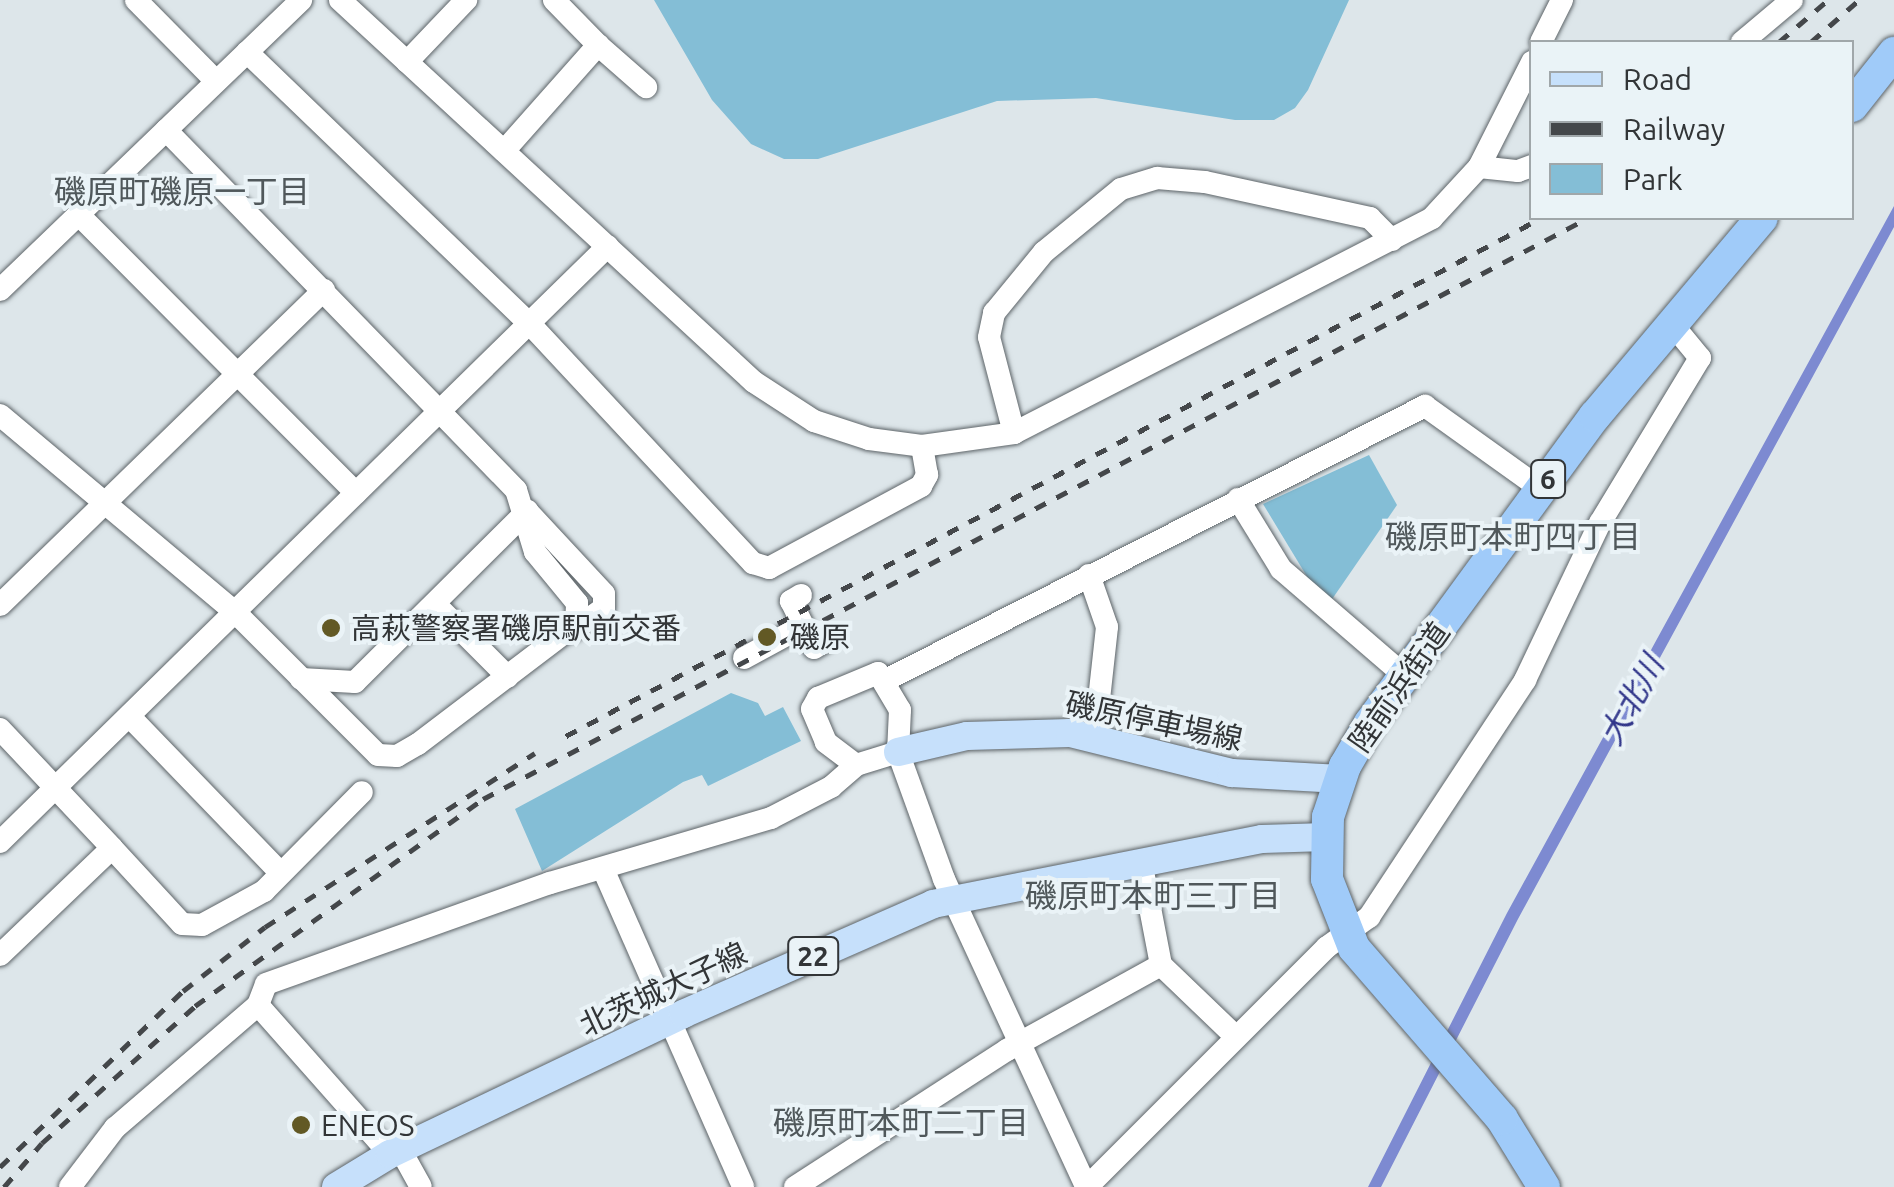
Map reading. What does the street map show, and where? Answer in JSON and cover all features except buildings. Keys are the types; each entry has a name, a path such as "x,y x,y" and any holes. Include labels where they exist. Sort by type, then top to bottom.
{"highway":[{"path":"1854,103 1894,53"},
{"name":"陸前浜街道","path":"1544,1187 1521,1144 1365,965 1344,931 1327,879 1326,837 1340,779 1404,676 1541,489 1760,220"}],"main road":[{"name":"磯原停車場線","path":"898,752 986,734 1094,736 1232,773 1340,779"},
{"name":"北茨城大子線","path":"342,1184 395,1152 667,1022 952,898 1262,839 1326,837"},
{"path":"311,1187 342,1184"}],"street":[{"path":"136,0 216,81"},
{"path":"0,290 300,0"},
{"path":"340,0 754,382 814,422 870,439 922,446 1014,433 1432,218 1479,167 1529,68"},
{"path":"408,62 466,0"},
{"path":"554,0 646,87"},
{"path":"1542,40 1562,0"},
{"path":"1744,40 1792,0"},
{"path":"504,151 598,45"},
{"path":"247,52 530,324 754,563 769,568 920,486 928,475 922,446"},
{"path":"0,415 238,614 372,751 397,756 568,634 606,602 527,511 516,490 443,410 166,130"},
{"path":"1479,167 1518,172 1529,167"},
{"path":"1014,433 989,337 994,313 1044,252 1122,189 1157,178 1205,182 1370,218 1392,240"},
{"path":"80,216 356,492"},
{"path":"0,842 132,718 608,246"},
{"path":"0,605 324,290"},
{"path":"856,765 826,742 812,709 818,698 866,673 886,680 900,710 898,752 952,898 1086,1187 1344,931 1370,918 1524,680 1600,523 1700,358 1672,324"},
{"path":"886,680 1425,406 1439,410 1541,489"},
{"path":"1238,499 1281,569 1404,676"},
{"path":"337,714 337,700 498,547 527,511"},
{"path":"527,511 535,552"},
{"path":"498,547 520,540 535,552 577,603 568,634"},
{"path":"1089,576 1107,627 1094,736"},
{"path":"744,658 816,638 799,599"},
{"path":"437,606 508,677"},
{"path":"302,679 355,682"},
{"path":"132,718 278,870"},
{"path":"0,729 182,924 202,925 264,891 278,870 362,792"},
{"path":"70,1187 114,1128 258,1005 266,984 277,978 771,818 831,788 856,765 898,752"},
{"path":"0,955 112,848"},
{"path":"1141,861 1161,964 1236,1037"},
{"path":"603,870 743,1187"},
{"path":"795,1187 1021,1042 1161,964"},
{"path":"258,1005 395,1152 421,1187"}],"green space":[{"path":"654,0 1349,0 1308,90 1295,108 1274,120 1235,120 1096,98 997,101 818,159 784,159 751,144 712,100"},
{"path":"1369,455 1397,505 1326,608 1263,504"},
{"path":"731,693 758,703 765,716 783,707 801,741 708,786 702,775 683,782 542,871 515,809"}],"water":[{"name":"大北川","path":"1894,206 1894,227 1518,919 1381,1187 1368,1187 1507,913"}],"railway":[{"path":"1781,40 1828,0"},
{"path":"1813,40 1859,0"},
{"path":"566,736 1537,220"},
{"path":"4,1187 42,1143 195,1006 483,799 1584,220"},
{"path":"0,1167 183,991 265,927 535,753"}],"place":[{"name":"高萩警察署磯原駅前交番","path":"331,628"},
{"name":"磯原","path":"767,637"},
{"name":"ENEOS","path":"301,1125"}],"district":[{"name":"磯原町磯原一丁目","path":"182,191"},
{"name":"磯原町本町四丁目","path":"1513,536"},
{"name":"磯原町本町三丁目","path":"1153,895"},
{"name":"磯原町本町二丁目","path":"901,1122"}]}
